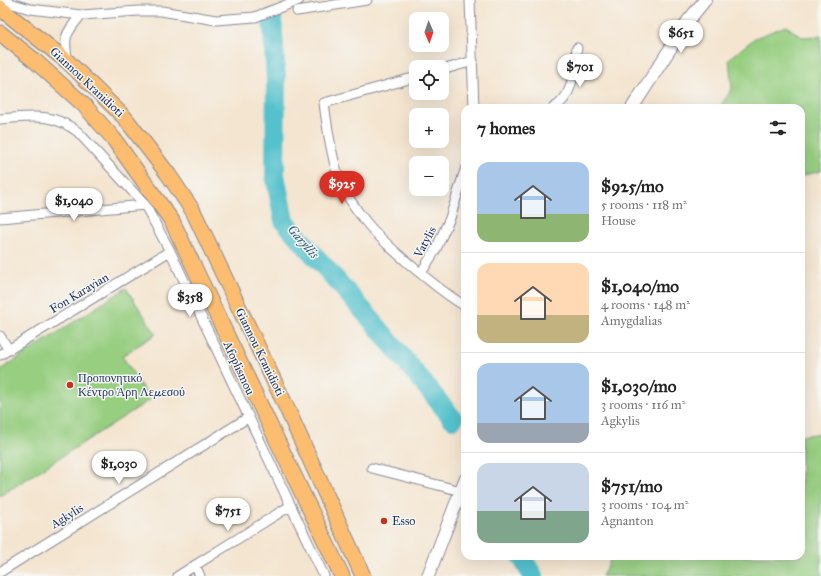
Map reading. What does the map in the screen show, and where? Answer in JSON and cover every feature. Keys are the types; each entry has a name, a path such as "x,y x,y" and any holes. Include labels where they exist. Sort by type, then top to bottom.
{"main road":[{"name":"Giannou Kranidioti","path":"0,8 68,62 125,118 168,174 193,212 284,402 363,576"},
{"name":"Giannou Kranidioti","path":"0,33 34,60 84,105 113,138 172,221 342,576"}],"street":[{"path":"0,0 30,9 81,15 161,11 216,20 248,19 262,16 299,0"},
{"path":"297,11 367,0"},
{"path":"470,0 474,104"},
{"path":"635,104 688,21 705,0"},
{"path":"68,62 64,43 69,30 81,15"},
{"path":"559,104 565,100 572,78 577,48"},
{"path":"449,68 473,61"},
{"path":"409,79 324,103 331,151 338,173 348,196 373,231 421,274"},
{"name":"Afoplismou","path":"0,119 39,117 54,118 66,123 78,132 145,205 170,251 324,576"},
{"name":"Vatylis","path":"461,182 450,218 436,249 421,274 446,294 461,303"},
{"path":"0,218 145,205"},
{"name":"Fon Karayian","path":"0,355 170,251"},
{"path":"0,336 8,350"},
{"name":"Agkylis","path":"0,572 249,417"},
{"path":"372,468 461,485"},
{"path":"428,576 461,490"},
{"path":"178,576 290,506"},
{"path":"195,565 200,576"}],"green space":[{"path":"786,26 802,37 821,36 821,171 805,175 805,104 722,104 732,89 729,59 755,38"},
{"name":"Προπονητικό Κέντρο Άρη Λεμεσού","path":"126,288 156,334 122,356 150,400 0,496 0,370"},
{"path":"821,433 821,576 602,576 610,560 805,560 805,435"}],"waterway":[{"name":"Garyllis","path":"272,18 276,80 275,175 284,221 375,324 453,419"},
{"name":"Garyllis","path":"523,560 533,576"}],"place":[{"name":"Προπονητικό Κέντρο Άρη Λεμεσού","path":"70,385"},
{"name":"Esso","path":"384,521"}]}
